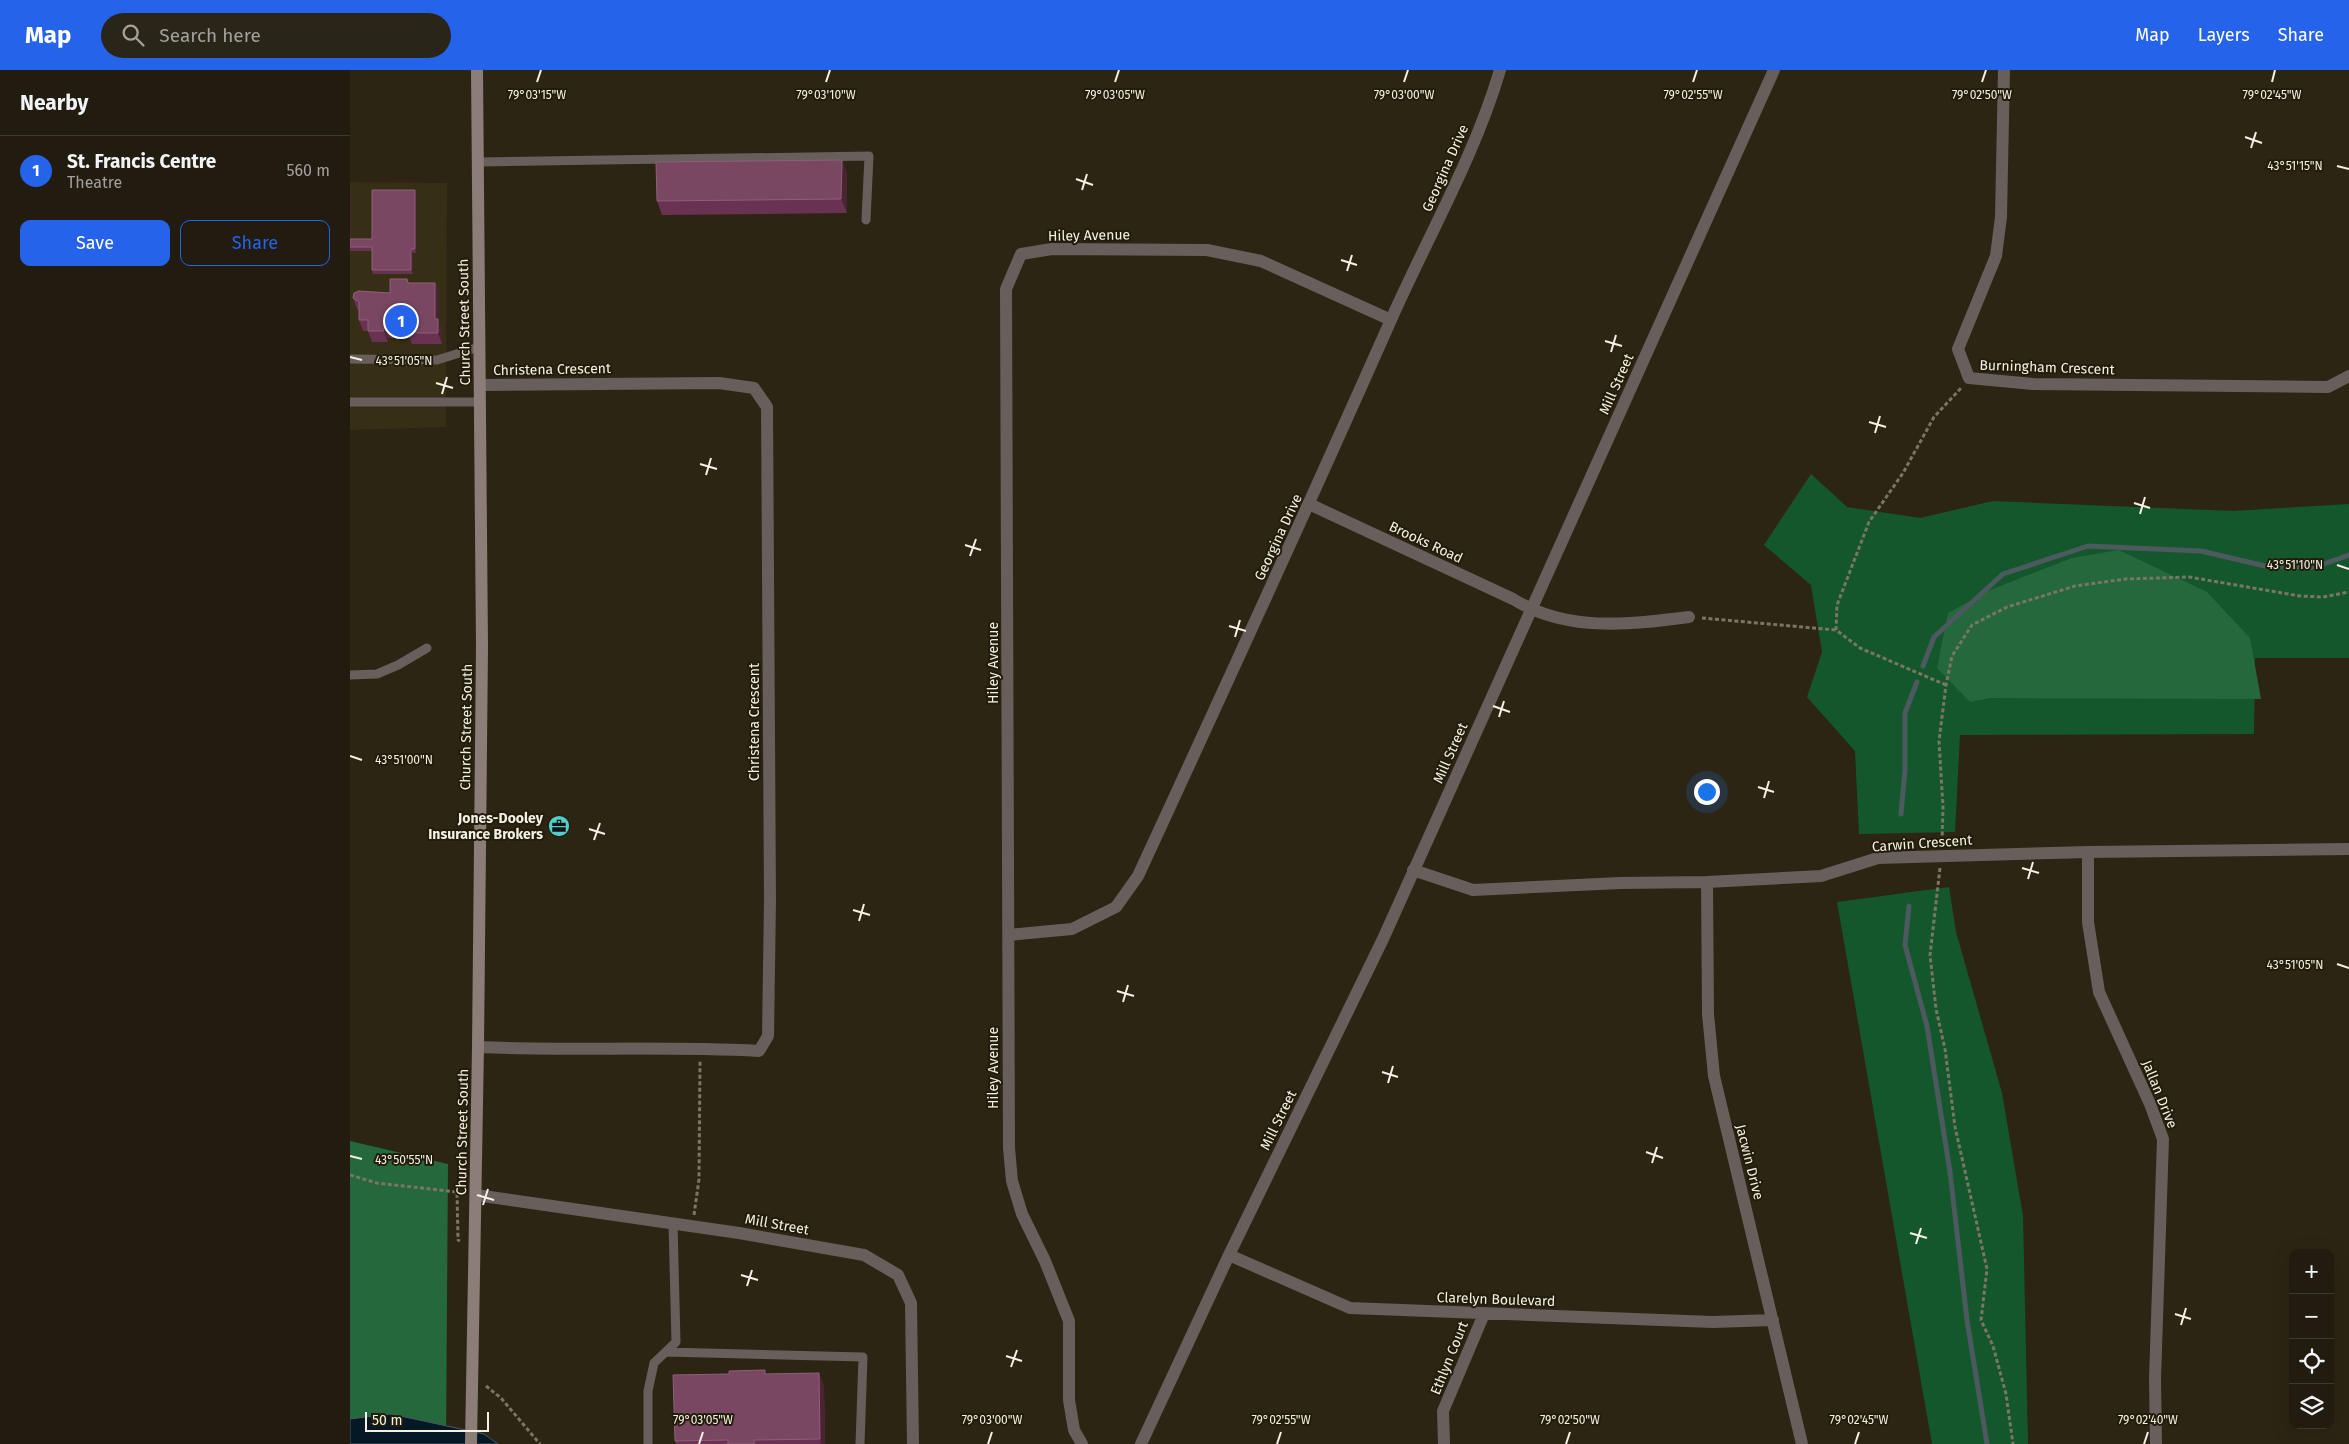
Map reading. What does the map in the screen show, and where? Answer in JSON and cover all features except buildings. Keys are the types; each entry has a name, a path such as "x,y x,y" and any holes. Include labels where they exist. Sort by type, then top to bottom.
{"main road":[{"name":"Church Street South","path":"471,1444 476,1195 482,656 477,70"}],"street":[{"name":"Georgina Drive","path":"1009,935 1072,929 1116,907 1138,876 1491,102 1500,70"},
{"name":"Mill Street","path":"1141,1444 1229,1255 1383,939 1774,70"},
{"name":"Burningham Crescent","path":"2004,70 2001,217 1996,256 1958,349 1969,378 2033,384 2328,387 2349,376"},
{"name":"Hiley Avenue","path":"1082,1444 1074,1430 1069,1400 1069,1321 1046,1261 1022,1214 1012,1181 1008,1089 1006,289 1021,254 1052,249 1207,250 1261,261 1391,320"},
{"name":"Christena Crescent","path":"478,1047 516,1049 699,1048 759,1051 768,1036 770,900 767,408 754,388 719,382 480,385"},
{"name":"Brooks Road","path":"1309,504 1513,599 1530,609 1563,621 1599,624 1639,624 1688,617"},
{"name":"Carwin Crescent","path":"1413,870 1473,890 1821,876 1878,858 1942,855 2349,849"},
{"name":"Jallan Drive","path":"2088,852 2088,922 2099,992 2150,1104 2163,1139 2156,1444"},
{"name":"Jacwin Drive","path":"1708,882 1708,1014 1714,1076 1802,1444"},
{"name":"Mill Street","path":"476,1195 693,1226 864,1255 898,1275 911,1303 913,1444"},
{"name":"Clarelyn Boulevard","path":"1229,1255 1350,1308 1713,1322 1773,1320"},
{"name":"Ethlyn Court","path":"1444,1444 1443,1411 1484,1314"}],"lane":[{"path":"478,162 869,156 866,220"},
{"path":"350,360 437,360 479,347"},
{"path":"350,402 480,402"},
{"path":"350,675 377,674 398,665 427,648"},
{"path":"648,1444 648,1391 654,1363 676,1342 673,1223"},
{"path":"666,1352 863,1357 860,1444"}],"path":[{"path":"1836,630 1837,606 1868,522 1903,473 1934,417 1969,378"},
{"path":"2013,1444 2006,1394 1993,1346 1981,1320 1987,1269 1955,1127 1945,1049 1936,1009 1930,955 1942,855 1944,808 1939,741 1946,685 1952,656 1972,625 2007,607 2075,586 2126,579 2190,577 2300,596 2323,597 2349,592"},
{"path":"1688,617 1836,630 1860,648 1946,685"},
{"path":"693,1226 699,1179 699,1048"},
{"path":"350,1175 377,1183 457,1192 458,1240"},
{"path":"484,1384 501,1398 540,1444"}],"shaded area":[{"path":"350,182 447,183 446,427 350,430"}],"green space":[{"path":"1811,474 1847,507 1920,518 1993,501 2233,511 2349,504 2349,658 2255,658 2254,734 1960,735 1955,832 1859,834 1855,751 1807,697 1822,652 1811,585 1764,545"},
{"path":"2119,550 2207,592 2250,638 2261,699 1990,698 1970,702 1937,668 1948,613 1990,590 2072,558"},
{"path":"1949,887 1956,932 2002,1093 2023,1216 2028,1444 1932,1444 1837,902"},
{"path":"350,1141 448,1164 446,1444 350,1444"}],"water":[{"path":"391,1414 484,1434 498,1444 350,1444 350,1419"}],"waterway":[{"path":"1923,666 1934,637 2003,574 2088,546 2201,551 2265,566 2315,567 2349,555"},
{"path":"1901,814 1905,770 1905,713 1917,682"},
{"path":"1909,906 1905,945 1927,1026 1950,1172 1967,1320 1987,1444"}],"place":[{"name":"St. Francis Centre","path":"401,321"},
{"name":"Jones-Dooley Insurance Brokers","path":"559,826"}]}
